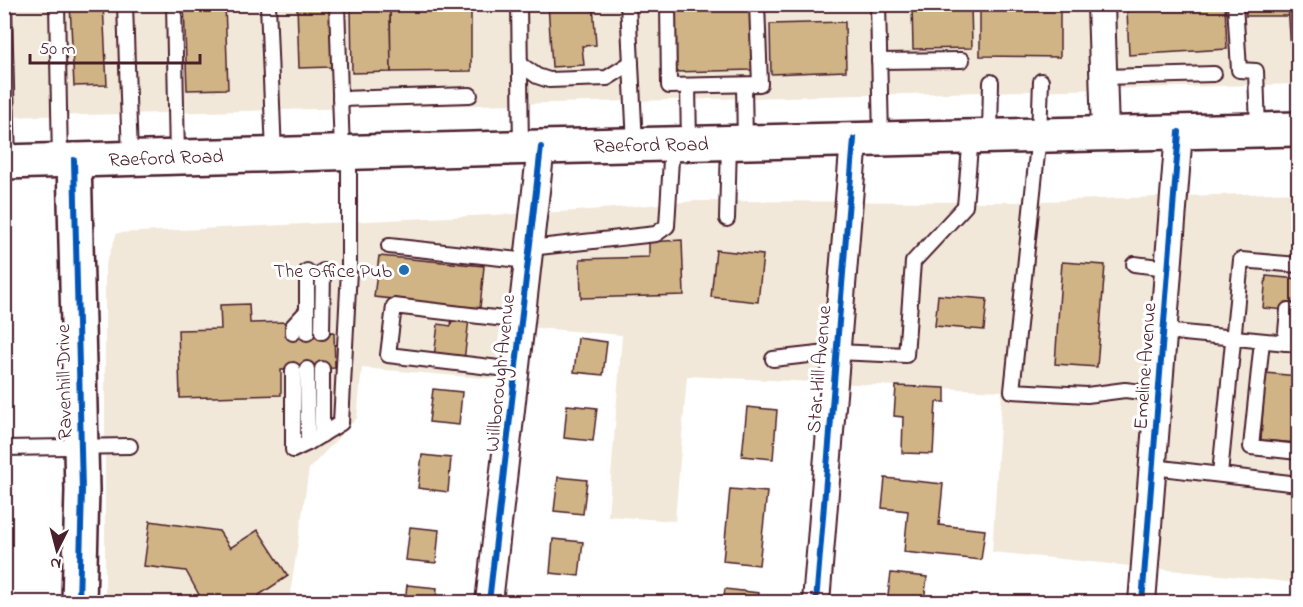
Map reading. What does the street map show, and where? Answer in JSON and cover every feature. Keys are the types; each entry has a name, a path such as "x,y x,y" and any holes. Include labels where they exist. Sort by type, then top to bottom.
{"main road":[{"name":"Raeford Road","path":"6,162 635,144 1299,129"},
{"name":"Ravenhill Drive","path":"67,160 81,447 79,603"}],"street":[{"path":"1101,4 1105,134"},
{"name":"Emeline Avenue","path":"1142,603 1179,132"},
{"name":"Star Hill Avenue","path":"816,603 836,352 868,139"},
{"name":"Willborough Avenue","path":"489,603 529,254 531,147"}],"lane":[{"path":"57,4 67,160"},
{"path":"125,4 130,158"},
{"path":"174,4 177,157"},
{"path":"268,4 274,154"},
{"path":"308,443 300,370 293,450 308,443 341,423 349,270 346,152 340,99 338,4"},
{"path":"519,4 520,64 531,147"},
{"path":"628,4 635,144"},
{"path":"668,4 669,87 760,84 757,4"},
{"path":"868,139 879,61 878,4"},
{"path":"1235,4 1239,70 1256,71 1258,130"},
{"path":"4,10 6,162"},
{"path":"879,61 963,60"},
{"path":"520,64 537,76 549,80 608,78 631,63"},
{"path":"1103,77 1214,74"},
{"path":"1041,81 1039,135 1012,391 1087,395 1125,390 1158,394"},
{"path":"773,359 836,352 906,355 913,262 965,206 991,82"},
{"path":"727,219 744,85"},
{"path":"389,246 529,254 656,234 668,226 688,86"},
{"path":"340,99 470,95"},
{"path":"1220,474 1241,260 1295,265 1291,279"},
{"path":"1134,264 1168,268"},
{"path":"300,333 293,326 307,311 307,271"},
{"path":"322,332 323,271"},
{"path":"516,370 388,356 394,306 521,321"},
{"path":"1163,331 1292,344 1288,310"},
{"path":"1262,340 1251,447 1299,452"},
{"path":"322,369 322,435"},
{"path":"4,448 130,446"},
{"path":"1153,467 1299,484"}],"shaded area":[{"path":"4,5 1298,5 1298,84 5,117"},
{"path":"1298,192 1298,583 992,552 1002,391 687,376 675,521 608,516 622,335 500,325 494,379 362,368 357,418 309,469 289,602 105,602 105,266 117,233 577,211 696,201 1014,202"},
{"path":"4,247 12,247 5,602 4,602"}],"building":[{"path":"70,4 103,4 107,85 74,86"},
{"path":"184,4 225,4 228,89 187,90"},
{"path":"297,4 330,4 332,67 299,68"},
{"path":"351,4 390,4 391,72 352,73"},
{"path":"390,4 471,4 471,71 391,72"},
{"path":"548,4 593,4 596,45 582,46 584,65 552,67"},
{"path":"673,4 750,4 752,70 674,72"},
{"path":"912,4 971,4 972,48 913,49"},
{"path":"980,4 1060,4 1060,57 980,56"},
{"path":"1245,4 1288,4 1289,16 1246,16"},
{"path":"1288,4 1298,4 1298,52 1291,52"},
{"path":"1225,5 1227,49 1129,55 1127,11"},
{"path":"845,22 846,71 771,74 770,24"},
{"path":"682,240 684,295 581,298 580,259 649,257 649,242"},
{"path":"716,250 763,255 758,302 711,297"},
{"path":"379,256 484,266 480,308 374,297"},
{"path":"1062,262 1105,265 1097,367 1055,364"},
{"path":"1266,276 1298,279 1298,311 1263,308"},
{"path":"938,295 987,299 984,330 935,326"},
{"path":"249,304 250,323 287,322 287,333 334,332 335,368 281,370 281,395 180,398 178,330 221,329 220,305"},
{"path":"452,317 469,319 464,361 434,357 438,324 451,326"},
{"path":"578,338 607,342 603,375 574,372"},
{"path":"1265,373 1298,376 1298,443 1261,440"},
{"path":"896,386 945,388 945,402 936,402 933,454 902,453 903,417 894,416"},
{"path":"433,389 462,392 459,425 429,422"},
{"path":"567,405 597,408 593,441 564,438"},
{"path":"747,407 777,410 773,459 742,456"},
{"path":"422,455 451,458 448,492 418,488"},
{"path":"558,477 587,480 583,514 554,511"},
{"path":"885,478 943,484 939,525 985,530 981,560 904,552 908,511 882,508"},
{"path":"730,489 767,492 759,565 723,561"},
{"path":"150,521 219,531 230,548 258,530 288,576 259,595 264,602 203,602 186,571 144,566"},
{"path":"410,527 439,530 436,563 406,560"},
{"path":"553,539 583,542 579,576 550,573"},
{"path":"891,573 927,577 924,602 887,602"},
{"path":"407,585 437,588 436,602 405,602"},
{"path":"725,589 759,593 757,602 723,602"}],"cycle path":[{"path":"1142,602 1179,132"},
{"path":"816,602 854,139"},
{"path":"489,602 541,147"},
{"path":"74,160 82,490 79,602"}],"place":[{"name":"The Office Pub","path":"404,270"}]}
